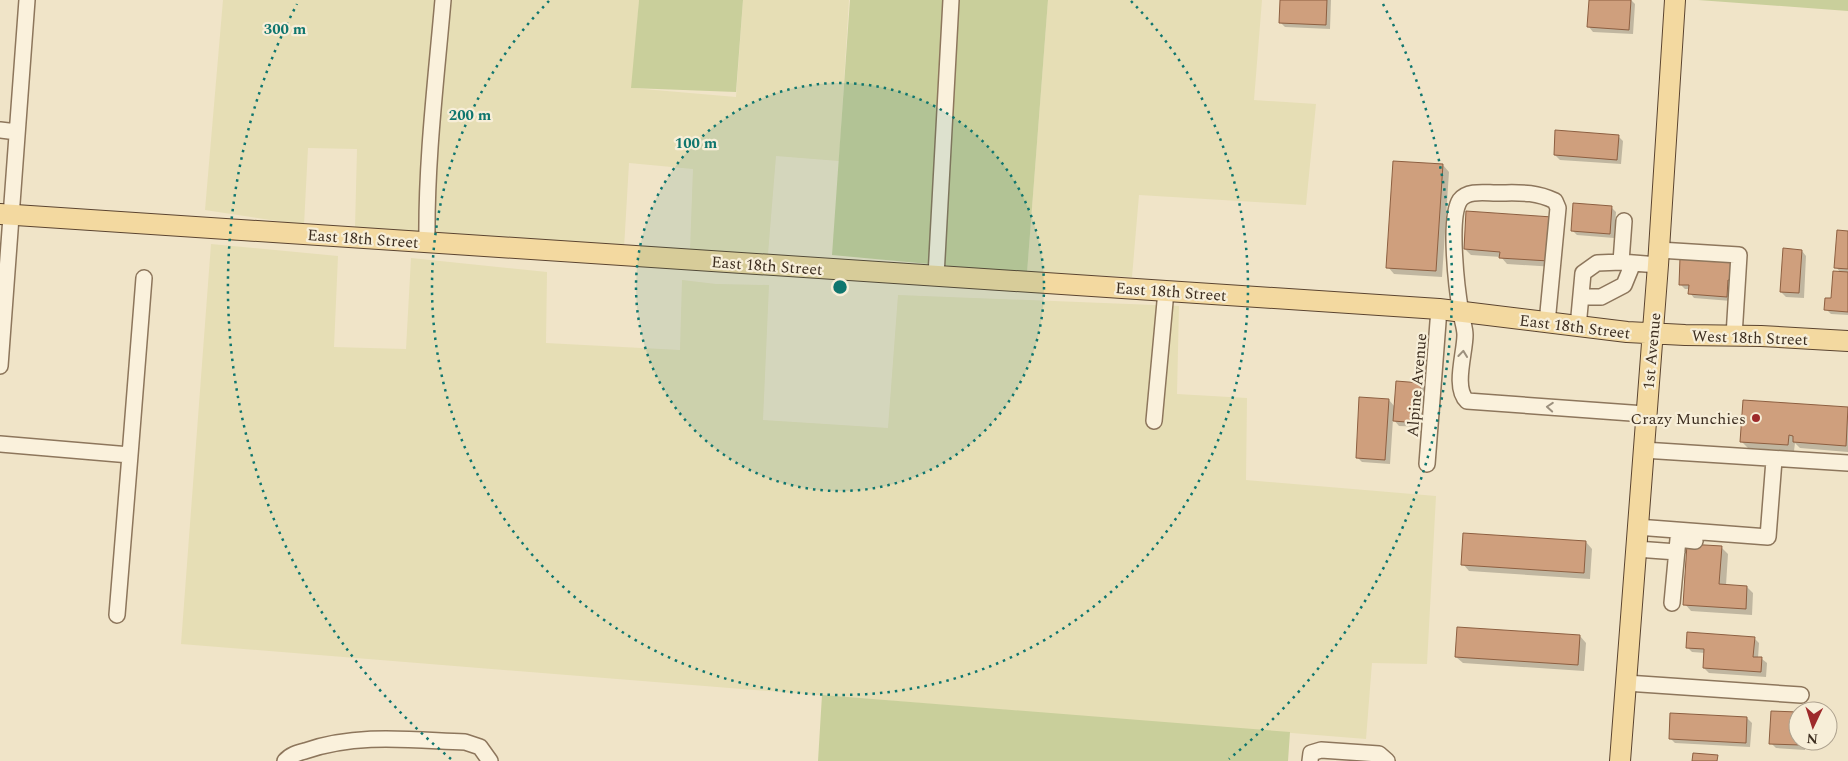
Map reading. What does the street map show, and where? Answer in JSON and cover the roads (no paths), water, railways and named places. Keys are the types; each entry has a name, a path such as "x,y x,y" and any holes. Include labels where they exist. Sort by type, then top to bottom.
{"main road":[{"name":"1st Avenue","path":"1620,761 1659,257 1675,0"},
{"name":"East 18th Street","path":"6,215 1439,309 1578,327 1653,334"},
{"name":"West 18th Street","path":"1653,334 1778,336 1848,341"}],"street":[{"path":"0,366 6,215 17,132 26,0"},
{"path":"427,242 427,203 435,79 443,0"},
{"path":"936,276 952,0"},
{"path":"0,130 17,132"},
{"path":"1547,323 1558,208 1555,200 1539,194 1473,192 1461,199 1455,212 1454,245 1465,334 1460,381 1462,396 1467,401 1646,414"},
{"path":"1581,298 1601,297 1624,285 1627,263 1624,221"},
{"path":"1578,327 1583,273 1597,263 1627,263 1659,257 1739,255 1734,336"},
{"path":"117,615 144,278"},
{"path":"1154,421 1166,291"},
{"name":"Alpine Avenue","path":"1427,464 1439,309"},
{"path":"0,444 130,455"},
{"path":"1643,450 1774,460 1848,463"},
{"path":"1637,527 1768,537 1774,460"},
{"path":"1672,603 1678,539 1750,546"},
{"path":"1636,549 1677,552"},
{"path":"1626,683 1800,695"},
{"path":"285,761 289,756 319,746 370,738 465,742 480,747 490,761"},
{"path":"1310,761 1311,753 1321,750 1380,754 1387,761"}],"place":[{"name":"Crazy Munchies","path":"1756,418"}]}
